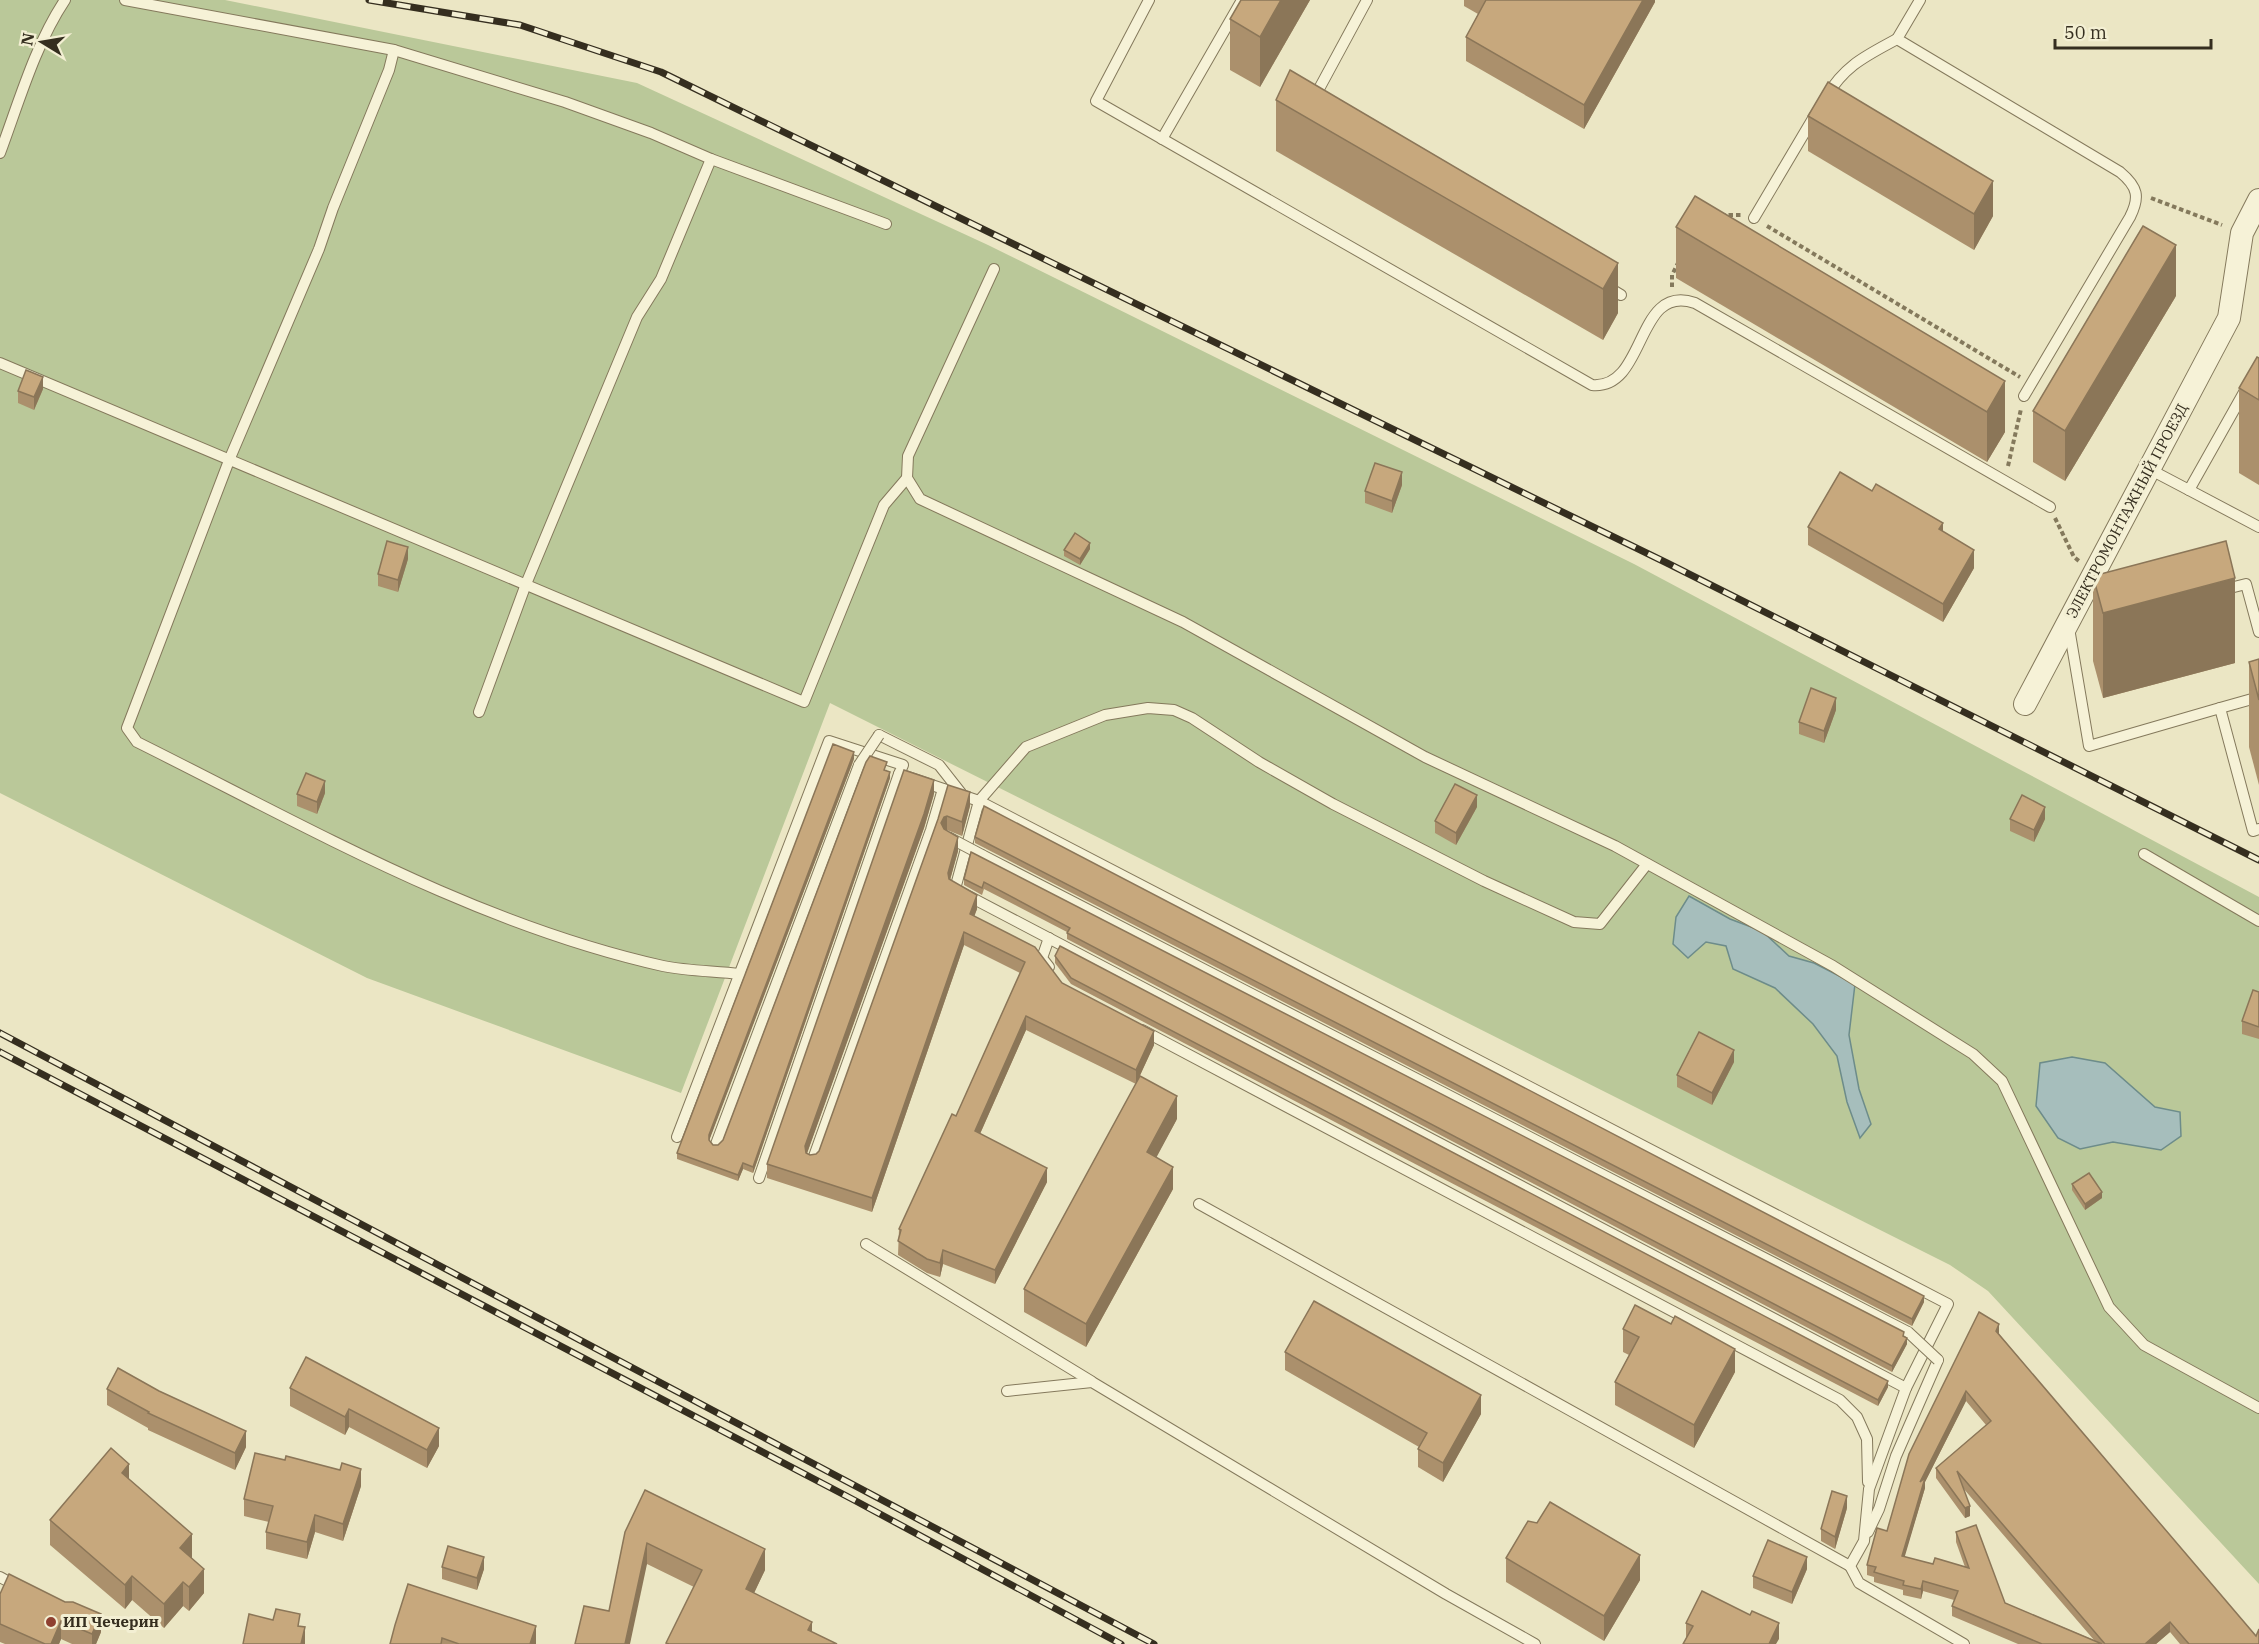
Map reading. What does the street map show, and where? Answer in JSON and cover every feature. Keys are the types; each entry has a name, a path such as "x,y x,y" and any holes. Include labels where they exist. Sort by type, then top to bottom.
{"street":[{"name":"ЭЛЕКТРОМОНТАЖНЫЙ ПРОЕЗД","path":"2025,704 2077,613 2095,572 2229,318 2242,233 2259,200"}],"lane":[{"path":"0,153 55,15 65,0"},
{"path":"125,0 394,50 565,102 886,224"},
{"path":"1149,0 1096,100 1592,385 1609,384 1617,380 1658,310 1673,300 1683,299 1695,303 2050,507"},
{"path":"1162,139 1242,0"},
{"path":"1308,111 1367,0"},
{"path":"1754,218 1841,75 1860,59 1897,39 1920,0"},
{"path":"1897,39 2120,172 2131,181 2136,192 2136,205 2130,217 2024,396"},
{"path":"394,50 389,70 333,208 319,249 230,458 127,728 137,742 426,886 536,930 664,966 740,974"},
{"path":"479,712 526,584 638,317 661,279 711,159"},
{"path":"994,269 908,456 907,478 920,499 1183,622 1425,758 1615,846 1833,966 1972,1054 2002,1081 2109,1307 2144,1346 2259,1408"},
{"path":"1601,283 1621,295"},
{"path":"0,363 230,458 804,702 884,506 907,478"},
{"path":"2189,490 2247,387 2259,394"},
{"path":"2149,469 2259,527"},
{"path":"2211,593 2246,584 2259,632"},
{"path":"2077,613 2089,746 2259,697"},
{"path":"1647,864 1600,924 1574,922 1484,881 1333,804 1259,762 1192,718 1174,710 1148,708 1105,715 1026,747 979,801 955,889 1906,1388"},
{"path":"2220,708 2253,831 2259,829"},
{"path":"716,1144 859,765 879,735 939,765 961,793"},
{"path":"677,1137 830,741 903,765 759,1178"},
{"path":"899,774 961,793 979,801 1948,1304 1906,1388 1869,1489"},
{"path":"812,1162 931,830 943,789"},
{"path":"931,830 1908,1332 1938,1360 1896,1456 1879,1509 1850,1566"},
{"path":"2144,854 2259,921"},
{"path":"1049,938 1042,958 1054,974"},
{"path":"1130,1024 1840,1400 1857,1417 1866,1439 1869,1489 1864,1541"},
{"path":"1200,1204 1850,1566 1859,1583 1964,1644"},
{"path":"866,1244 1446,1594 1535,1644"},
{"path":"1007,1390 1092,1382"},
{"path":"0,1577 30,1593"}],"path":[{"path":"2136,192 2242,233"},
{"path":"1716,217 1735,213 1754,218 2031,384"},
{"path":"1673,300 1672,275 1681,257"},
{"path":"2005,481 2024,396"},
{"path":"2050,507 2074,557 2095,572"}],"green space":[{"path":"0,0 225,0 637,83 988,245 1634,564 2259,897 2259,1584 1988,1291 1950,1265 830,703 681,1093 367,978 0,793"}],"water":[{"path":"1689,896 1730,919 1762,931 1789,956 1814,963 1855,984 1849,1035 1859,1089 1871,1124 1860,1138 1847,1102 1837,1056 1813,1024 1775,988 1733,969 1726,946 1706,942 1688,958 1673,944 1676,917"},
{"path":"2072,1057 2105,1063 2155,1107 2180,1112 2181,1136 2161,1150 2113,1142 2080,1149 2058,1138 2036,1106 2040,1063"}],"building":[{"path":"1241,0 1281,0 1260,37 1230,19"},
{"path":"1486,0 1643,0 1584,105 1466,37"},
{"path":"1290,70 1618,263 1603,289 1276,100"},
{"path":"1828,82 1993,181 1974,214 1808,116"},
{"path":"1695,196 2005,381 1987,412 1676,227"},
{"path":"2143,226 2176,245 2065,431 2033,411"},
{"path":"2257,357 2259,358 2259,400 2239,388"},
{"path":"26,370 43,377 34,397 18,391"},
{"path":"1375,463 1402,472 1392,501 1365,491"},
{"path":"1840,472 1872,491 1876,484 1943,523 1939,529 1974,550 1943,604 1808,527"},
{"path":"1075,533 1090,543 1080,559 1064,550"},
{"path":"387,541 408,547 398,580 378,574"},
{"path":"2226,541 2235,578 2103,613 2093,576"},
{"path":"2259,659 2259,700 2249,662"},
{"path":"1811,688 1836,698 1824,731 1799,722"},
{"path":"833,744 854,752 709,1135 709,1140 713,1145 718,1145 723,1140 866,762 870,756 887,762 884,770 890,772 753,1167 743,1163 738,1175 677,1153"},
{"path":"904,770 934,780 924,814 805,1146 806,1153 810,1155 819,1151 938,819 948,785 970,792 962,822 947,816 941,823 944,829 958,837 948,873 949,879 977,895 970,914 1035,947 1062,983 1154,1031 1136,1070 1026,1016 975,1131 1047,1168 995,1270 943,1250 940,1263 927,1259 898,1241 901,1230 899,1229 952,1114 956,1116 1025,962 964,932 872,1198 767,1164"},
{"path":"306,773 325,781 317,802 297,794"},
{"path":"1455,784 1477,795 1456,833 1435,821"},
{"path":"2022,795 2045,807 2034,830 2010,819"},
{"path":"984,806 1924,1296 1912,1319 975,837"},
{"path":"971,852 1904,1332 1903,1336 1907,1338 1892,1366 1067,933 1070,928 984,882 982,888 964,879"},
{"path":"1060,946 1888,1381 1878,1400 1071,978 1055,956"},
{"path":"2253,990 2259,992 2259,1027 2242,1021"},
{"path":"1699,1032 1734,1050 1712,1093 1677,1075"},
{"path":"1140,1076 1177,1096 1147,1152 1173,1167 1086,1324 1024,1289"},
{"path":"2089,1173 2102,1192 2085,1204 2072,1184"},
{"path":"1314,1301 1481,1395 1443,1463 1418,1449 1427,1433 1285,1352"},
{"path":"1635,1305 1671,1324 1675,1316 1735,1349 1694,1425 1615,1382 1639,1337 1623,1329"},
{"path":"1979,1312 1999,1324 1996,1331 2256,1636 2259,1629 2259,1644 2189,1644 2170,1622 2145,1644 2105,1644 1957,1471 1970,1506 1965,1508 1936,1468 1991,1421 1966,1391 1920,1482 1925,1478 1902,1556 1933,1564 1935,1558 1969,1568 1956,1532 1976,1525 2005,1603 2102,1644 2042,1644 1952,1606 1958,1591 1923,1581 1921,1589 1903,1585 1904,1581 1874,1572 1876,1567 1867,1565 1877,1528 1887,1531 1909,1454"},
{"path":"306,1357 439,1428 427,1450 349,1409 345,1417 290,1388"},
{"path":"118,1368 159,1391 246,1431 235,1453 148,1413 107,1389"},
{"path":"111,1448 129,1464 122,1473 192,1534 180,1548 204,1569 189,1587 183,1582 164,1604 132,1576 125,1585 50,1520"},
{"path":"255,1453 285,1460 286,1456 340,1470 342,1463 361,1469 343,1524 315,1515 307,1542 266,1532 273,1506 244,1499"},
{"path":"645,1490 765,1549 746,1589 812,1622 808,1630 837,1644 666,1643 702,1570 647,1543 625,1644 575,1644 584,1606 609,1611 625,1532"},
{"path":"1832,1491 1847,1496 1835,1537 1821,1529"},
{"path":"1550,1502 1640,1555 1604,1616 1506,1558 1528,1521 1537,1523"},
{"path":"1768,1540 1807,1557 1792,1592 1753,1576"},
{"path":"448,1546 484,1557 477,1578 442,1567"},
{"path":"9,1574 65,1602 73,1602 101,1614 92,1634 61,1621 51,1644 45,1644 0,1624 0,1594"},
{"path":"408,1584 536,1626 530,1644 459,1644 442,1638 441,1644 390,1644"},
{"path":"1702,1591 1750,1615 1752,1611 1779,1623 1769,1644 1683,1644 1693,1626 1686,1623"},
{"path":"276,1609 300,1614 298,1626 305,1627 301,1644 243,1644 249,1614 273,1620"}],"railway":[{"path":"369,0 520,25 661,72 1667,563 2259,860"},
{"path":"0,1033 1154,1644"},
{"path":"0,1052 854,1500 1121,1644"}],"place":[{"name":"ИП Чечерин","path":"51,1622"}]}
